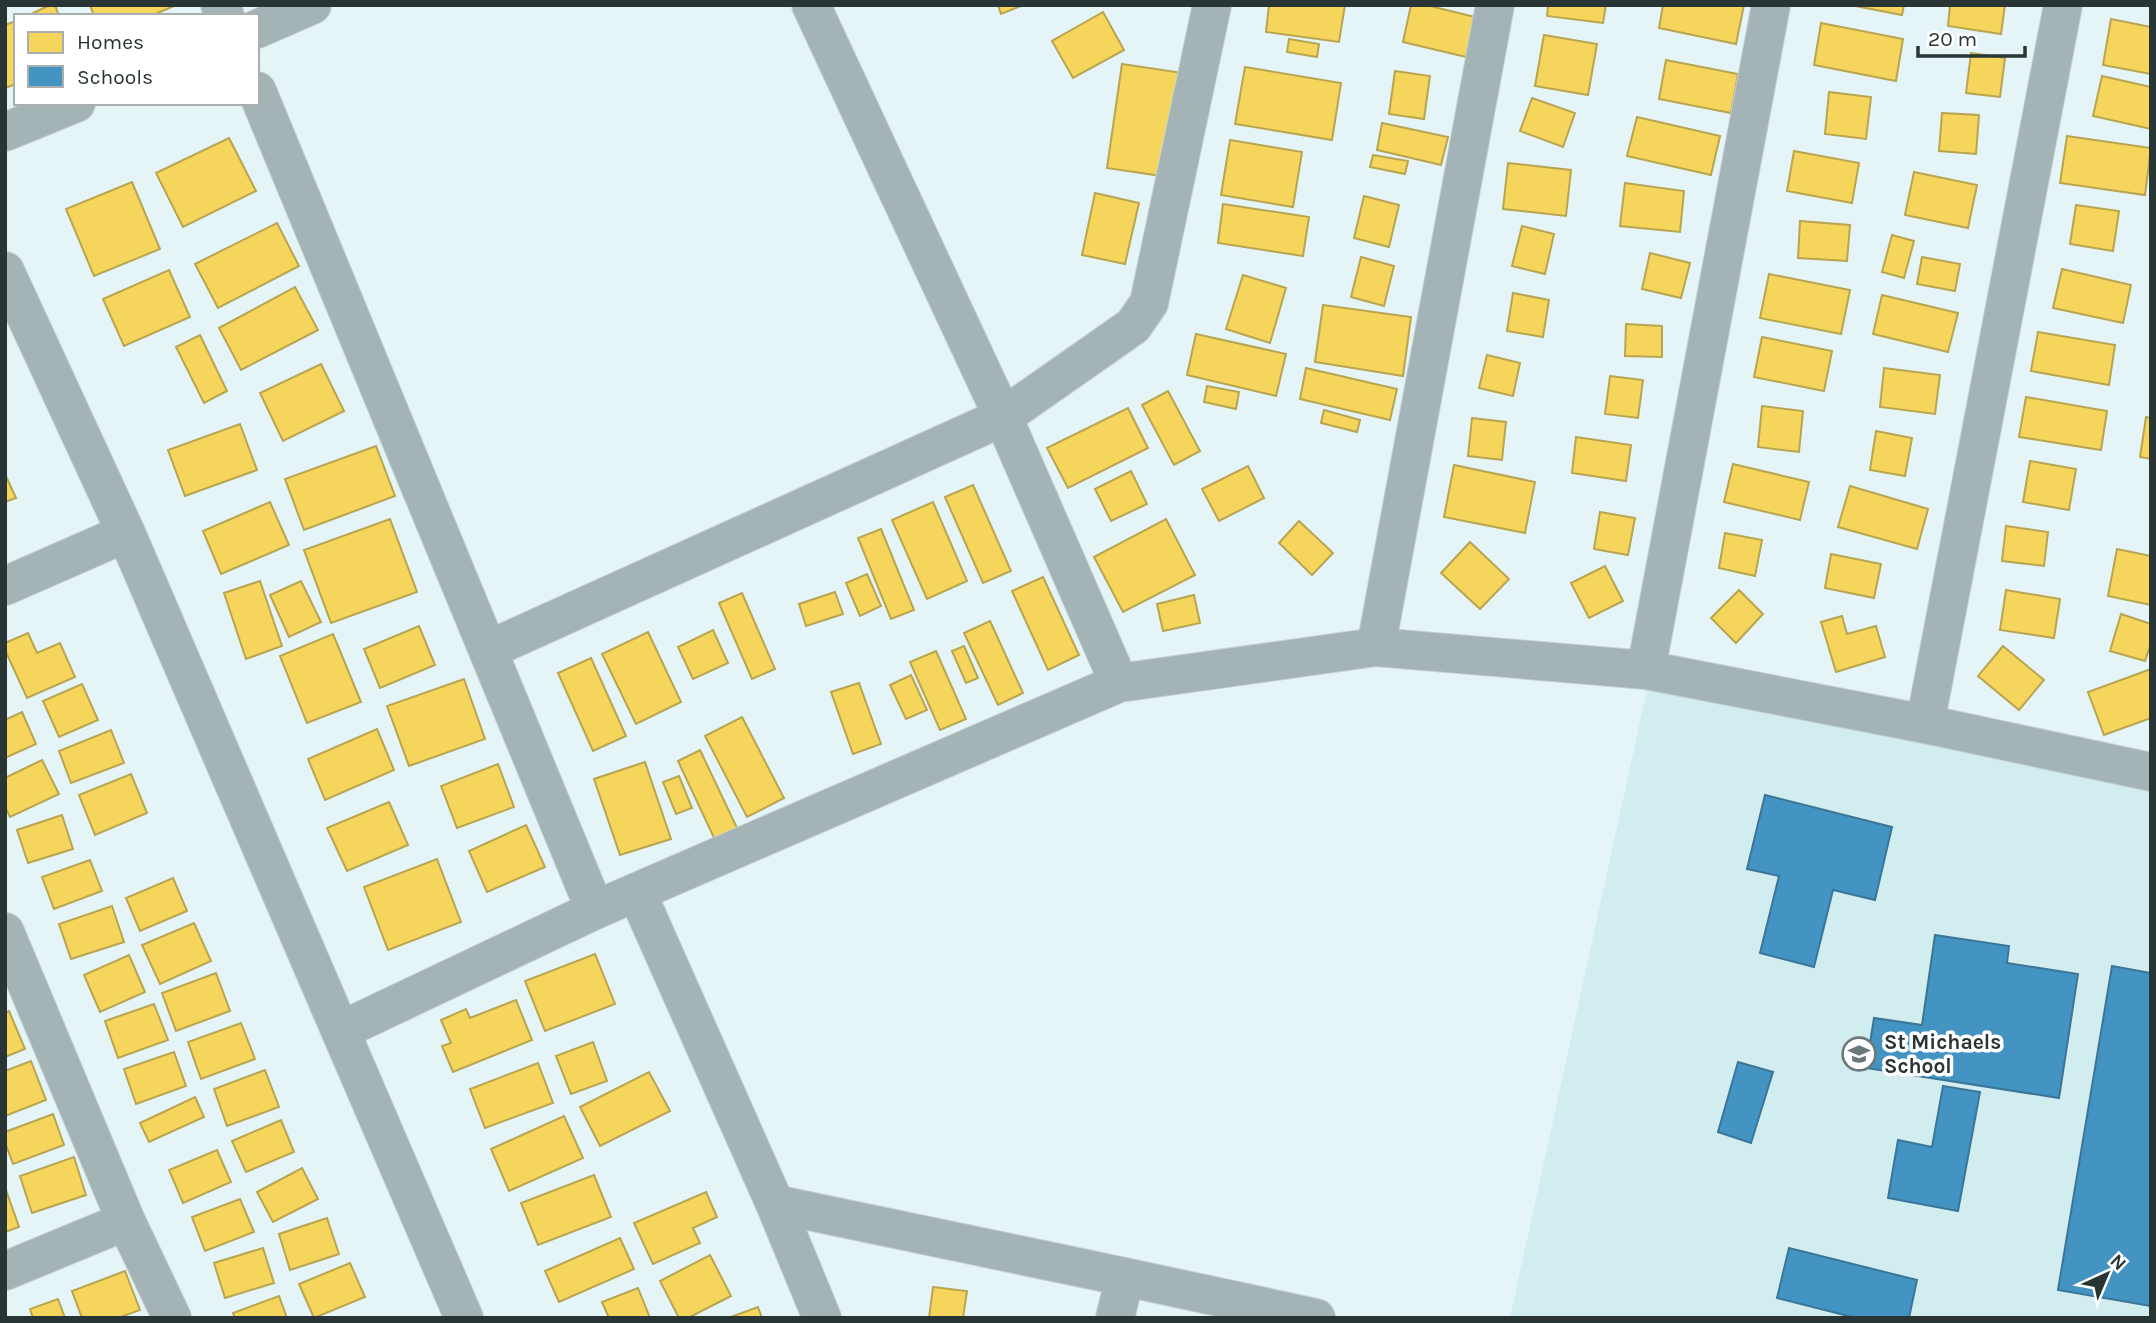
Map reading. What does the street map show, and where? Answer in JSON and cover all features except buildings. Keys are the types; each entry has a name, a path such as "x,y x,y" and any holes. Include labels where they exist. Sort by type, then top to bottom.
{"street":[{"path":"259,28 312,5"},
{"path":"811,5 1003,417 1119,684"},
{"path":"488,650 1003,417 1133,326 1149,303 1212,5"},
{"path":"1376,647 1495,5"},
{"path":"1646,670 1771,5"},
{"path":"1925,724 2063,5"},
{"path":"259,96 595,910"},
{"path":"5,132 71,105"},
{"path":"5,271 126,533 464,1318"},
{"path":"5,586 126,533"},
{"path":"342,1030 595,910 1119,684 1376,647 1646,670 1925,724 2151,772"},
{"path":"637,893 775,1204 822,1318"},
{"path":"5,932 125,1221 172,1318"},
{"path":"775,1204 1316,1318"},
{"path":"5,1271 125,1221"},
{"path":"1115,1318 1125,1277"}],"shaded area":[{"name":"St Michaels School","path":"1648,685 2151,790 2151,1318 1510,1318"}],"place":[{"name":"St Michaels School","path":"1859,1054"}]}
